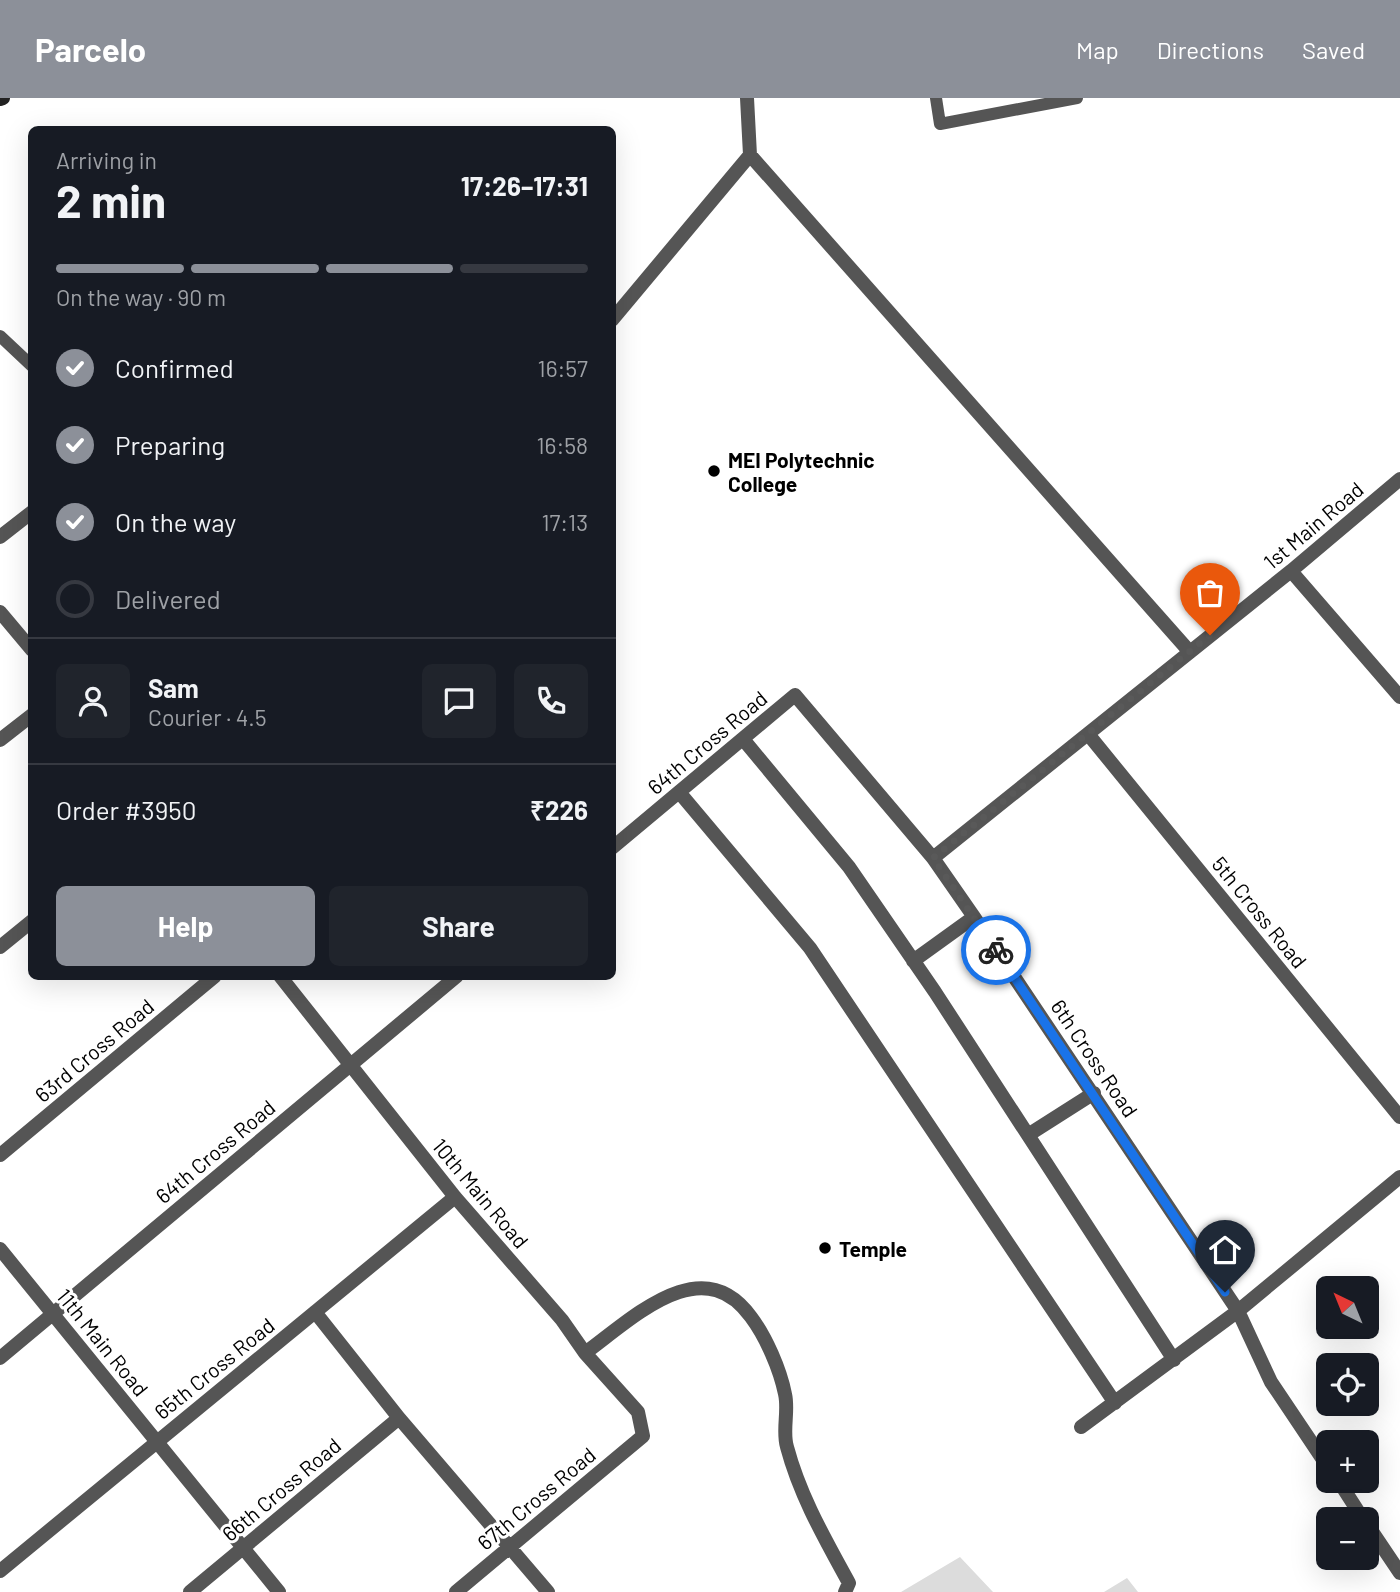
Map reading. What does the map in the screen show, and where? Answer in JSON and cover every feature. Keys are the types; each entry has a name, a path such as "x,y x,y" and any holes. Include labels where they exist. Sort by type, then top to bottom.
{"street":[{"path":"747,98 750,155 1189,651"},
{"path":"616,315 750,155"},
{"name":"1st Main Road","path":"933,858 1291,571 1400,480"},
{"path":"0,537 28,515"},
{"path":"1291,571 1400,697"},
{"path":"0,612 28,645"},
{"name":"64th Cross Road","path":"616,845 796,695"},
{"name":"6th Cross Road","path":"796,695 933,858 974,917 1238,1311 1271,1382 1316,1449"},
{"path":"0,740 28,718"},
{"name":"5th Cross Road","path":"1088,734 1400,1117"},
{"path":"743,738 849,867 1174,1360"},
{"path":"679,792 810,948 1115,1403"},
{"path":"913,961 974,917"},
{"path":"0,947 28,924"},
{"name":"63rd Cross Road","path":"0,1155 210,980"},
{"name":"10th Main Road","path":"283,980 455,1197 562,1320 585,1353 638,1412 643,1436"},
{"name":"64th Cross Road","path":"0,1358 452,980"},
{"path":"1028,1135 1094,1093"},
{"path":"1081,1427 1238,1311 1400,1177"},
{"name":"65th Cross Road","path":"0,1572 455,1197"},
{"name":"11th Main Road","path":"0,1249 279,1592"},
{"path":"585,1353 650,1304 690,1289 712,1286 737,1298 761,1330 786,1395 785,1444 806,1504 849,1583 845,1592"},
{"path":"315,1312 399,1418 548,1592"},
{"name":"66th Cross Road","path":"190,1592 399,1418"},
{"name":"67th Cross Road","path":"456,1592 643,1436"},
{"path":"1379,1542 1400,1573"}],"lane":[{"path":"936,98 940,124 1077,98"},
{"path":"0,336 28,362"}],"shaded area":[{"path":"960,1557 993,1592 901,1592"},
{"path":"1127,1578 1138,1592 1104,1592"}],"way so far":[{"path":"996,950 933,858 1210,635"}],"place":[{"name":"MEI Polytechnic College","path":"714,471"},
{"name":"Temple","path":"825,1248"}],"route":[{"path":"996,950 1067,1052 1225,1292"}]}
